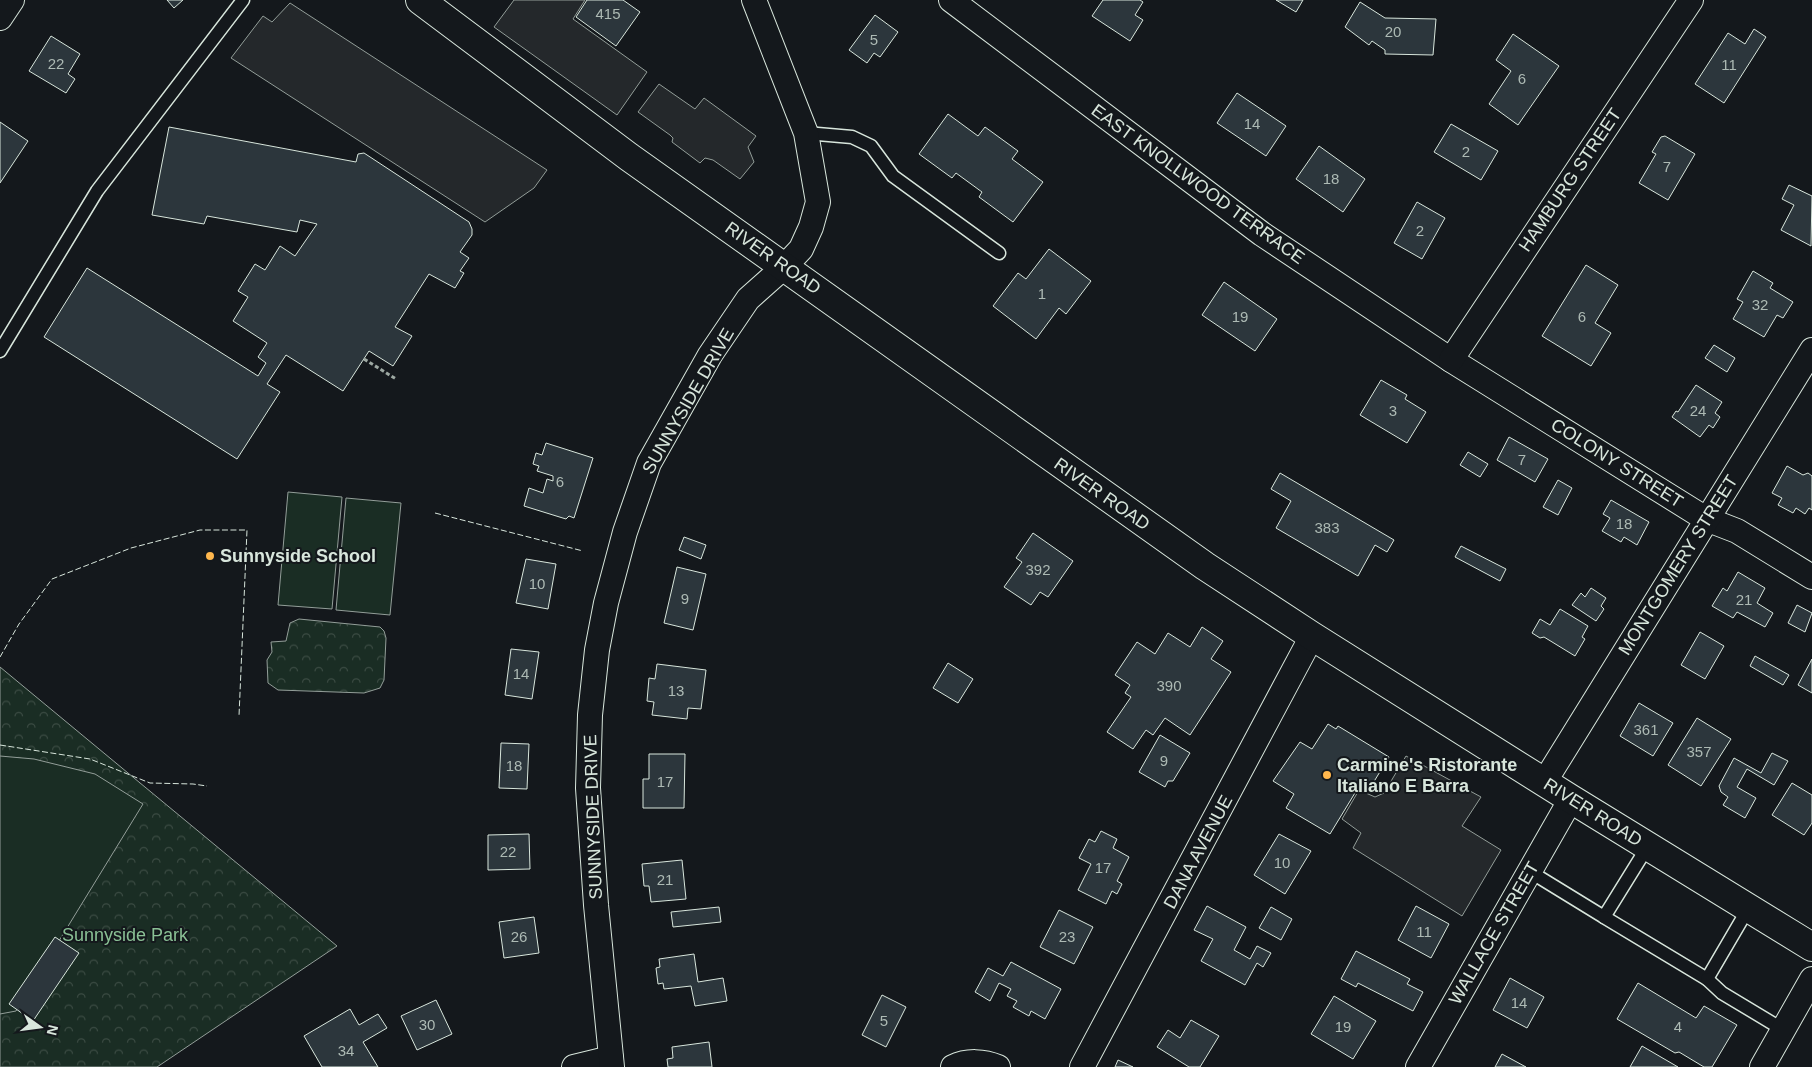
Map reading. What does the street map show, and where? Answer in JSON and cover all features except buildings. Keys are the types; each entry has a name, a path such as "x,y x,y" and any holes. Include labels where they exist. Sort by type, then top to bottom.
{"main road":[{"name":"RIVER ROAD","path":"420,0 629,157 785,266 1135,518 1312,636 1545,781 1570,799 1812,947"}],"street":[{"path":"0,18 12,0"},
{"name":"SUNNYSIDE DRIVE","path":"574,1067 612,1063 596,905 588,788 590,715 597,650 606,603 625,532 649,463 715,347 748,300 785,266 800,249 811,226 818,202 806,133 754,0"},
{"name":"EAST KNOLLWOOD TERRACE","path":"951,0 1262,234 1451,360"},
{"name":"HAMBURG STREET","path":"1451,360 1691,0"},
{"name":"MONTGOMERY STREET","path":"1545,781 1812,350"},
{"name":"COLONY STREET","path":"1451,360 1706,519 1737,531 1812,576"},
{"name":"DANA AVENUE","path":"1082,1067 1312,636"},
{"name":"WALLACE STREET","path":"1418,1067 1570,799"},
{"path":"1762,1067 1812,979"},
{"path":"954,1067 964,1062 989,1063 998,1067"}],"lane":[{"path":"0,351 97,191 243,0"},
{"path":"806,133 852,137 871,146 893,176 999,253"},
{"path":"1604,917 1648,846"},
{"path":"1529,871 1707,979 1722,993 1782,1029"},
{"path":"1707,979 1748,909"}],"path":[{"path":"364,359 396,380"}],"green space":[{"path":"288,492 342,497 332,609 278,605"},
{"path":"346,498 401,503 390,615 336,610"},
{"path":"299,619 380,627 384,631 386,638 384,680 380,688 364,693 278,690 268,683 267,660 272,652 271,642 286,641 290,623"},
{"name":"Sunnyside Park","path":"0,667 337,946 157,1067 0,1067"},
{"path":"0,756 34,759 95,774 143,804 16,1011 0,1014"}],"shaded area":[{"path":"514,0 585,0 573,19 647,72 617,115 494,27"},
{"path":"290,3 547,170 534,188 485,222 231,58 263,16 272,22"},
{"path":"659,84 695,109 704,98 756,136 748,147 754,162 740,179 713,160 705,158 700,163 672,142 673,138 670,135 638,112"},
{"path":"1406,756 1481,797 1462,826 1501,850 1462,916 1353,848 1361,833 1342,819 1359,790 1375,797 1384,793"}],"fence":[{"path":"435,513 583,551"},
{"path":"0,657 19,624 52,579 131,548 200,530 247,530 239,716"},
{"path":"0,745 90,759 150,783 207,786"}],"place":[{"name":"Sunnyside School","path":"210,556"},
{"name":"Carmine's Ristorante Italiano E Barra","path":"1327,775"}]}
